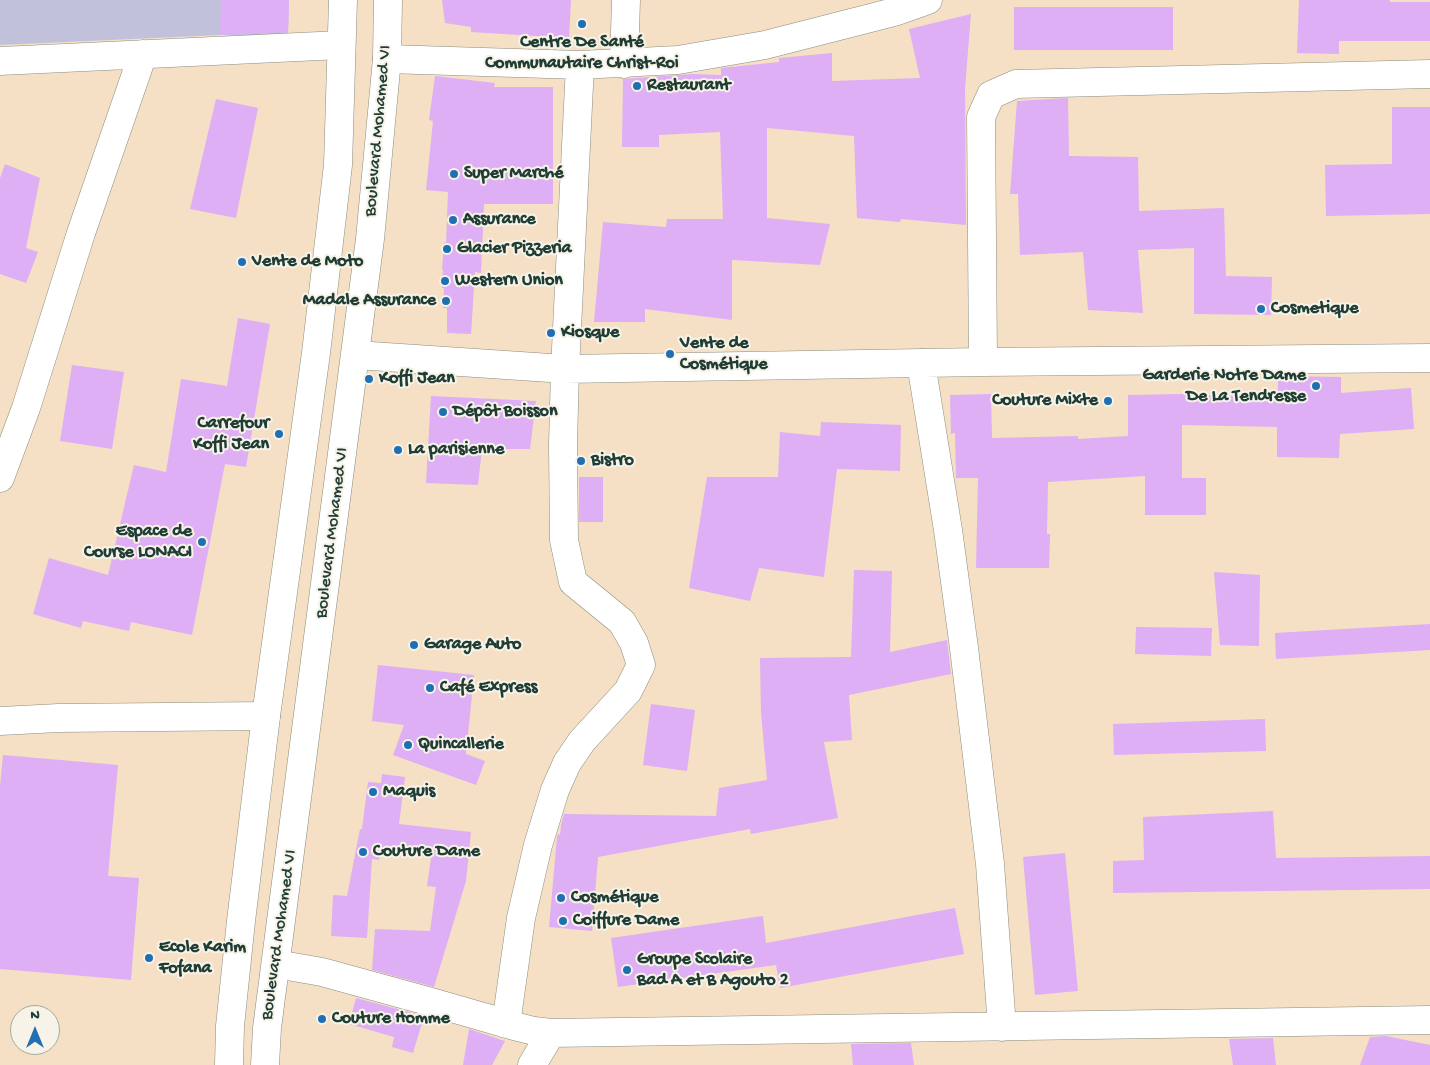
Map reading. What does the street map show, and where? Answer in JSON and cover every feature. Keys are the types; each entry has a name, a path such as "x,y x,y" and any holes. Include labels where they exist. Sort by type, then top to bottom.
{"street":[{"path":"229,1065 231,1017 266,716 316,353 338,165 343,0"},
{"name":"Boulevard Mohamed VI","path":"265,1065 276,964 356,355 375,192 387,59 388,0"},
{"path":"624,64 626,0"},
{"path":"387,59 580,65 678,60 765,45 894,12 928,0"},
{"path":"0,60 341,45"},
{"path":"0,478 26,408 81,233 143,54"},
{"path":"506,1024 521,918 538,845 555,790 566,763 582,742 628,691 641,665 634,643 622,622 574,582 564,540 562,445 564,370 580,65"},
{"path":"982,362 981,117 990,95 1016,84 1430,74"},
{"path":"356,355 564,370 982,362 1430,358"},
{"path":"921,363 948,530 964,648 990,864 1002,1027"},
{"path":"0,721 59,718 266,716"},
{"path":"276,964 322,972 534,1032 551,1033 1430,1020"},
{"path":"532,1065 551,1033"}],"shaded area":[{"path":"0,0 289,0 288,37 220,35 0,45"}],"building":[{"path":"221,0 289,0 288,32 220,35"},
{"path":"442,0 571,0 569,38 471,32 471,27 445,23"},
{"path":"1299,0 1430,2 1430,41 1339,41 1339,54 1297,53"},
{"path":"1014,7 1173,7 1173,50 1014,50"},
{"path":"971,14 965,89 966,225 901,219 900,222 857,218 854,136 767,128 767,218 830,224 820,265 732,260 732,320 645,309 645,322 594,322 603,222 666,227 667,219 723,219 720,132 659,135 659,147 622,147 623,79 692,74 721,75 721,68 779,62 779,58 832,53 832,81 920,78 909,29"},
{"path":"435,76 495,83 494,87 553,87 553,204 484,204 481,273 475,272 471,334 447,333 447,308 443,308 444,288 442,288 442,270 444,242 446,243 448,192 426,190 433,121 429,120"},
{"path":"1068,98 1069,156 1138,157 1139,211 1224,208 1226,276 1272,277 1271,315 1194,314 1194,248 1138,250 1143,313 1088,310 1083,252 1020,255 1018,194 1010,194 1017,101"},
{"path":"216,99 258,108 236,218 190,209"},
{"path":"1392,107 1430,107 1430,214 1326,216 1325,165 1392,164"},
{"path":"5,164 40,178 26,248 38,252 26,283 0,274 0,178"},
{"path":"238,318 270,324 246,467 225,464 192,635 131,622 129,631 83,621 81,628 33,614 49,558 108,575 134,465 166,472 181,379 227,386"},
{"path":"72,365 124,372 112,449 60,441"},
{"path":"1278,376 1341,377 1341,393 1411,388 1414,429 1340,434 1339,458 1277,457 1277,427 1182,425 1182,478 1206,478 1206,515 1145,515 1145,476 1048,482 1047,534 1050,534 1049,568 976,568 978,478 956,478 955,433 951,434 950,395 991,394 992,438 1078,436 1078,439 1128,436 1128,395 1181,394 1278,398"},
{"path":"431,396 536,401 530,449 482,449 478,485 426,483"},
{"path":"821,422 901,425 900,471 837,469 824,577 759,568 750,601 689,588 707,477 778,477 780,432 820,436"},
{"path":"579,477 603,477 603,522 579,522"},
{"path":"854,570 892,571 890,652 947,640 951,674 849,695 852,740 824,742 838,818 751,834 750,829 598,857 592,931 549,927 557,837 558,834 560,835 564,814 716,816 719,788 767,780 761,712 760,658 851,657"},
{"path":"1214,572 1260,575 1259,646 1220,645"},
{"path":"1430,624 1430,650 1276,659 1275,633"},
{"path":"1136,627 1212,628 1211,656 1135,654"},
{"path":"378,665 474,675 466,754 485,761 476,785 393,755 404,725 372,721"},
{"path":"651,704 695,710 687,771 643,765"},
{"path":"1265,719 1266,751 1114,755 1113,724"},
{"path":"3,755 118,765 108,876 139,878 131,980 0,969 0,786"},
{"path":"382,774 405,777 399,824 471,832 466,881 434,987 372,970 375,929 430,931 436,887 427,886 431,858 382,848 379,860 372,859 367,938 331,936 333,895 347,896 360,829 362,829 368,782 381,783"},
{"path":"1273,811 1276,858 1430,856 1430,889 1113,893 1113,861 1144,860 1143,817"},
{"path":"1065,853 1078,991 1035,995 1023,857"},
{"path":"955,908 964,954 780,988 776,965 618,987 611,938 763,916 766,943"},
{"path":"356,998 424,1016 413,1053 392,1047 394,1037 349,1024"},
{"path":"469,1029 505,1041 492,1065 463,1065"},
{"path":"1386,1036 1430,1045 1430,1065 1360,1065 1370,1037"},
{"path":"1273,1038 1276,1065 1233,1065 1229,1039"},
{"path":"911,1043 914,1065 853,1065 851,1044"}],"place":[{"name":"Centre De Santé Communautaire Christ-Roi","path":"582,24"},
{"name":"Restaurant","path":"637,86"},
{"name":"Super Marché","path":"454,174"},
{"name":"Assurance","path":"453,220"},
{"name":"Glacier Pizzeria","path":"447,249"},
{"name":"Vente de Moto","path":"242,262"},
{"name":"Western Union","path":"445,281"},
{"name":"Madale Assurance","path":"446,301"},
{"name":"Cosmetique","path":"1261,309"},
{"name":"Kiosque","path":"551,333"},
{"name":"Vente de Cosmétique","path":"670,354"},
{"name":"Koffi Jean","path":"369,379"},
{"name":"Garderie Notre Dame De La Tendresse","path":"1316,386"},
{"name":"Couture Mixte","path":"1108,401"},
{"name":"Dépôt Boisson","path":"443,412"},
{"name":"Carrefour Koffi Jean","path":"279,434"},
{"name":"La parisienne","path":"398,450"},
{"name":"Bistro","path":"581,461"},
{"name":"Espace de Course LONACI","path":"202,542"},
{"name":"Garage Auto","path":"414,645"},
{"name":"Café Express","path":"430,688"},
{"name":"Quincallerie","path":"408,745"},
{"name":"Maquis","path":"373,792"},
{"name":"Couture Dame","path":"363,852"},
{"name":"Cosmétique","path":"561,898"},
{"name":"Coiffure Dame","path":"563,921"},
{"name":"Ecole Karim Fofana","path":"149,958"},
{"name":"Groupe Scolaire Bad A et B Agouto 2","path":"627,970"},
{"name":"Couture Homme","path":"322,1019"}]}
